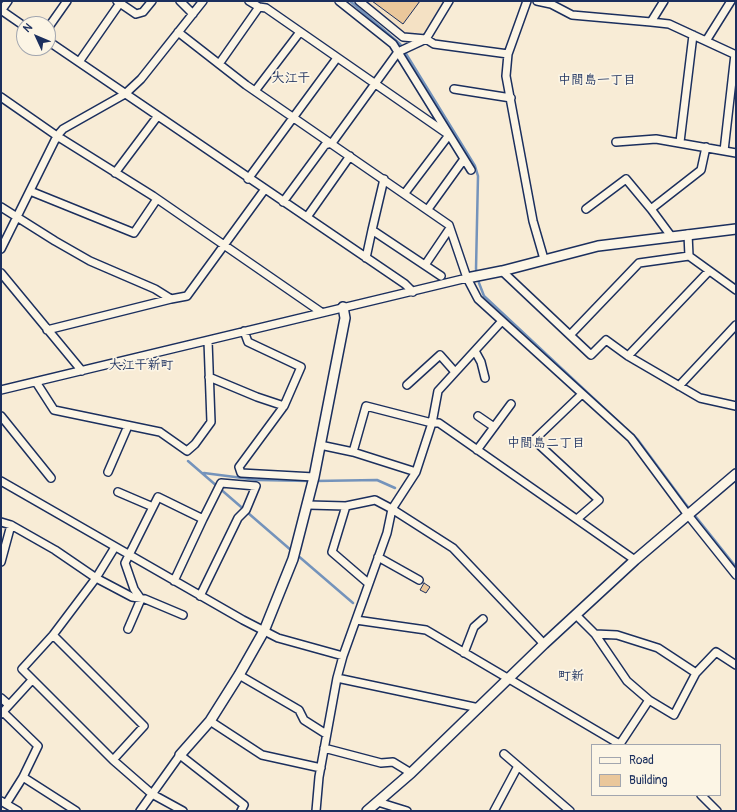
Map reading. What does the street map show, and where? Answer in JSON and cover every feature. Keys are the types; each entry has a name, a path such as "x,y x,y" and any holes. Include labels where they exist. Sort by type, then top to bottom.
{"street":[{"path":"8,1 1,11 16,21"},
{"path":"56,17 67,1"},
{"path":"79,62 118,2 136,14 144,12 152,1"},
{"path":"180,1 193,14"},
{"path":"1,249 57,136 63,130 125,94 141,79 203,1"},
{"path":"249,1 259,7 266,8 449,135"},
{"path":"340,1 393,44 471,170"},
{"path":"359,1 403,37 426,40 434,44 508,54"},
{"path":"283,202 325,146 332,143 398,52 426,40 449,1"},
{"path":"527,1 508,54 506,76 533,221 544,259"},
{"path":"537,1 551,4 572,15 669,24 736,54 732,109 724,151"},
{"path":"651,22 664,1"},
{"path":"706,41 731,1"},
{"path":"218,64 259,7"},
{"path":"178,32 255,91 449,224 467,278 478,299 631,438 690,513 736,575"},
{"path":"255,91 300,32"},
{"path":"680,142 693,35"},
{"path":"56,47 248,179 307,217 405,284 413,292"},
{"path":"248,179 337,58"},
{"path":"454,89 511,98"},
{"path":"1,97 57,136 157,199 321,312"},
{"path":"116,173 157,117"},
{"path":"405,193 449,135"},
{"path":"616,142 656,139 736,153"},
{"path":"651,209 701,170 706,147"},
{"path":"307,217 350,156"},
{"path":"428,209 464,159"},
{"path":"366,258 384,179"},
{"path":"586,209 626,179 671,236"},
{"path":"47,330 170,298 187,296 265,189"},
{"path":"30,191 134,232 157,199"},
{"path":"1,207 90,261 155,289 170,298"},
{"path":"425,265 450,228"},
{"path":"1,390 208,341 321,312 502,271 598,246 736,229"},
{"path":"372,230 441,276"},
{"path":"688,234 689,256"},
{"path":"571,334 639,263 689,256 736,290"},
{"path":"502,271 571,334 591,355 606,340 628,356 700,398 735,405"},
{"path":"628,356 709,271"},
{"path":"1,273 82,371"},
{"path":"140,811 180,754 210,721 239,676 264,631 293,559 314,477 345,318 343,307"},
{"path":"316,811 320,768 337,678 368,583 387,533 392,509 416,472 432,424 438,391 502,321"},
{"path":"679,386 736,325"},
{"path":"244,331 248,342 301,367 284,406 239,467 242,473 314,477"},
{"path":"36,382 54,410 160,432 187,451 195,444 211,422 208,341"},
{"path":"475,351 481,362 485,378"},
{"path":"407,385 440,355 455,372"},
{"path":"209,377 257,397 284,406"},
{"path":"577,519 598,500 534,440 582,394"},
{"path":"477,450 510,404"},
{"path":"353,452 366,406 432,424 439,424 635,560"},
{"path":"1,416 51,478"},
{"path":"478,416 494,427"},
{"path":"108,472 128,426"},
{"path":"320,445 353,452 416,472"},
{"path":"367,811 411,773 544,644 635,560 736,474"},
{"path":"1,480 200,596 264,631 278,638 343,656"},
{"path":"174,581 221,483 256,486 246,510 238,518 200,596"},
{"path":"118,492 153,507"},
{"path":"141,599 129,579 125,563 158,497 204,519"},
{"path":"308,505 346,506 375,500 392,509 453,548 544,644"},
{"path":"346,506 332,552 368,583"},
{"path":"1,522 11,525 55,550 96,578 132,597 183,615"},
{"path":"1,562 11,525"},
{"path":"115,547 96,578 53,635 22,669 113,760 152,794 182,811"},
{"path":"378,557 419,580"},
{"path":"128,630 141,599"},
{"path":"576,615 595,634 627,681 649,700 674,715 696,673 716,652 736,666"},
{"path":"464,653 474,627 483,619"},
{"path":"356,620 426,630 510,678 618,744"},
{"path":"595,634 617,635 658,648 696,673"},
{"path":"53,635 144,726 113,760"},
{"path":"239,676 299,710 304,720 326,734"},
{"path":"337,678 479,708"},
{"path":"18,811 4,802 23,777 38,746 2,713 32,680"},
{"path":"1,698 9,705"},
{"path":"621,744 649,700"},
{"path":"210,721 262,755 320,768"},
{"path":"324,748 382,763 393,762 411,773"},
{"path":"180,754 244,805 241,811"},
{"path":"504,754 570,811"},
{"path":"494,811 518,766"},
{"path":"23,777 76,811"},
{"path":"702,796 718,811"},
{"path":"378,802 407,811"}],"shaded area":[{"path":"364,1 444,1 426,33 403,33"}],"building":[{"path":"372,1 420,1 403,24"},
{"path":"424,583 430,587 426,593 420,590"}],"waterway":[{"path":"350,1 400,44 475,166 478,176 476,269 484,296 622,425"},
{"path":"632,434 736,567"},
{"path":"188,461 292,551"},
{"path":"204,473 258,480 310,481"},
{"path":"315,481 377,480 395,488"},
{"path":"296,554 353,603"}],"district":[{"name":"大江干","path":"291,79"},
{"name":"中間島一丁目","path":"597,81"},
{"name":"大江干新町","path":"141,366"},
{"name":"中間島二丁目","path":"546,444"},
{"name":"町新","path":"571,677"}]}
